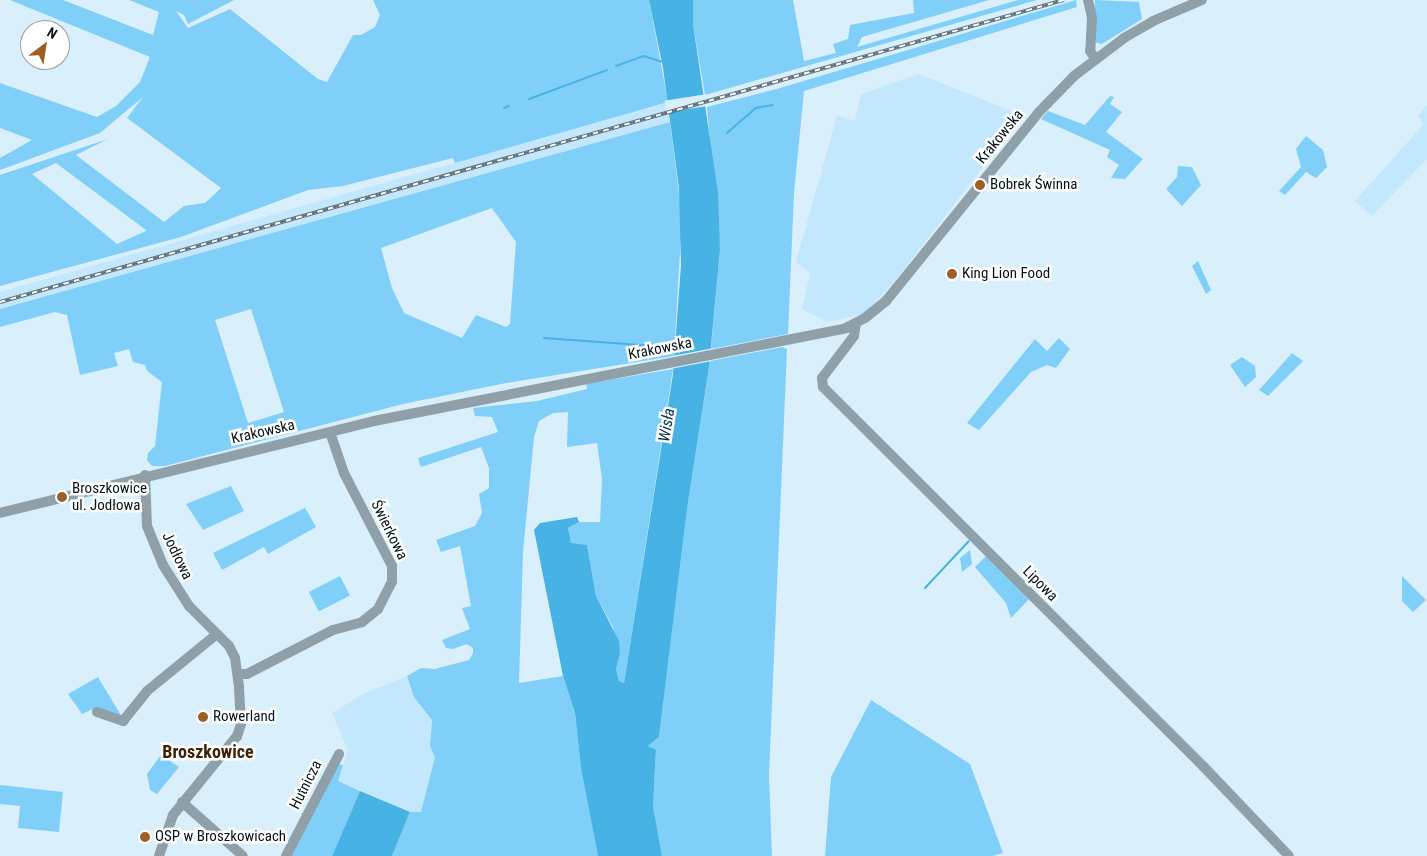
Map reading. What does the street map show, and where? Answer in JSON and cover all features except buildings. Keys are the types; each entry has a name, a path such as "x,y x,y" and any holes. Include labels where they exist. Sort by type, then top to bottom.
{"street":[{"path":"1088,0 1092,18 1090,51 1095,58"},
{"name":"Krakowska","path":"0,512 330,432 585,379 782,341 856,323 886,301 1039,112 1095,58 1153,21 1202,0"},
{"name":"Lipowa","path":"856,323 854,336 822,378 823,387 1203,766 1288,856"},
{"name":"Świerkowa","path":"238,674 247,674 333,630 362,622 378,609 392,582 392,566 344,472 330,432"},
{"name":"Jodłowa","path":"145,476 147,526 165,569 189,606 217,634 235,658 238,674 241,724 237,736 182,802 166,828 159,856"},
{"path":"97,712 123,721 147,691 217,634"},
{"name":"Hutnicza","path":"286,856 339,754"},
{"path":"182,802 243,856"}],"shaded area":[{"path":"10,0 63,0 153,35 159,12 129,0 234,0 188,24 184,15 176,11 188,28 230,9 318,79 327,82 353,35 361,35 375,27 380,15 373,0 649,0 668,102 455,163 453,158 343,186 308,190 181,237 0,286 0,175 108,139 76,155 164,222 184,206 205,203 221,188 127,118 143,97 100,133 0,170 0,158 32,140 0,128 0,83 97,117 116,106 140,82 150,57 70,24 70,20 59,20","holes":["56,163 146,231 117,244 32,174"]},
{"path":"693,0 793,0 804,61 836,53 833,44 848,39 850,25 914,13 913,0 989,0 862,37 857,47 1018,0 1037,0 705,95 693,24"},
{"path":"1076,0 1077,7 804,91 794,193 788,334 711,349 720,250 707,107 780,88"},
{"path":"1095,0 1139,2 1142,19 1102,44 1097,43 1093,39"},
{"path":"919,74 1026,117 982,168 899,276 865,313 827,322 802,309 810,273 796,262 837,116 855,121 861,94"},
{"path":"1110,96 1114,97 1110,104 1122,112 1106,132 1143,159 1125,179 1111,178 1119,165 1107,157 1110,150 1041,119 1048,111 1085,125"},
{"path":"668,102 670,122 0,309 0,292"},
{"path":"1427,105 1427,159 1372,216 1355,201 1423,125 1418,115"},
{"path":"670,122 682,217 674,356 506,383 403,404 165,466 152,466 147,460 148,453 155,446 162,382 147,371 145,365 133,362 129,349 114,353 118,366 80,375 67,315 55,312 0,327 0,309","holes":["492,208 516,242 510,324 506,327 476,315 462,338 404,313 392,288 381,248","251,309 284,412 248,423 215,320"]},
{"path":"1306,136 1323,150 1327,167 1316,178 1306,172 1285,195 1279,191 1301,167 1296,149"},
{"path":"1178,166 1192,167 1201,185 1182,206 1166,189 1177,177"},
{"path":"1198,261 1211,290 1206,294 1192,266"},
{"path":"1059,338 1070,349 1056,368 1047,365 1031,372 979,430 967,423 1035,339 1047,351"},
{"path":"782,347 787,349 769,775 772,856 662,856 653,806 656,751 648,746 659,737 688,502 710,361"},
{"path":"1292,353 1303,361 1268,396 1259,390"},
{"path":"1242,357 1255,366 1256,377 1245,387 1230,365"},
{"path":"673,369 624,683 619,681 616,669 620,654 613,627 596,596 587,545 571,544 568,528 579,522 600,522 602,479 597,443 567,447 568,412 553,413 539,421 534,437 523,552 519,683 563,676 575,713 581,769 598,856 392,856 410,812 421,812 435,757 430,746 432,720 414,697 407,676 421,668 435,669 469,660 473,653 473,648 467,644 453,649 446,648 442,640 470,629 462,608 471,606 460,546 441,552 436,540 475,526 482,513 479,494 489,488 489,468 481,447 421,467 418,458 498,432 492,417 475,416 473,408 537,401 587,389 586,384"},
{"path":"231,486 244,511 203,530 186,504"},
{"path":"305,508 316,527 268,554 264,547 222,570 213,553"},
{"path":"970,550 972,564 962,572 960,558"},
{"path":"986,556 1029,599 1011,618 1006,603 975,567"},
{"path":"340,576 350,596 319,611 309,592"},
{"path":"1402,576 1426,600 1413,612 1402,601"},
{"path":"407,676 414,697 432,720 430,746 435,756 421,813 410,812 338,781 348,750 332,713 365,693"},
{"path":"98,677 122,717 95,708 82,714 68,694"},
{"path":"871,700 970,764 1003,853 993,856 825,856 831,777"},
{"path":"161,755 179,767 157,794 150,790 147,774"},
{"path":"338,764 343,765 338,781 360,791 332,856 289,856"},
{"path":"0,785 63,792 59,832 18,828 20,806 0,804"}],"water":[{"name":"Wisła","path":"649,0 693,0 693,24 718,193 720,250 709,367 688,502 659,737 648,746 656,750 653,806 662,856 598,856 581,769 575,713 563,676 534,530 540,523 577,517 579,522 568,528 571,543 587,545 596,596 619,641 620,654 616,669 619,681 624,683 673,374 681,265 679,188 663,68"},
{"path":"360,791 410,812 392,856 332,856"}],"pier":[{"path":"707,94 709,106 666,113 665,101"},
{"path":"714,348 712,361 670,369 672,356"}],"waterway":[{"path":"616,66 643,56 663,62"},
{"path":"529,99 607,70"},
{"path":"727,133 756,108 773,105"},
{"path":"504,108 509,106"},
{"path":"544,338 655,346 675,343"},
{"path":"925,588 969,541"}],"railway":[{"path":"0,302 1064,0"}],"place":[{"name":"Bobrek Świnna","path":"980,185"},
{"name":"King Lion Food","path":"952,274"},
{"name":"Broszkowice ul. Jodłowa","path":"62,497"},
{"name":"Rowerland","path":"203,717"},
{"name":"OSP w Broszkowicach","path":"145,837"}],"district":[{"name":"Broszkowice","path":"208,752"}]}
